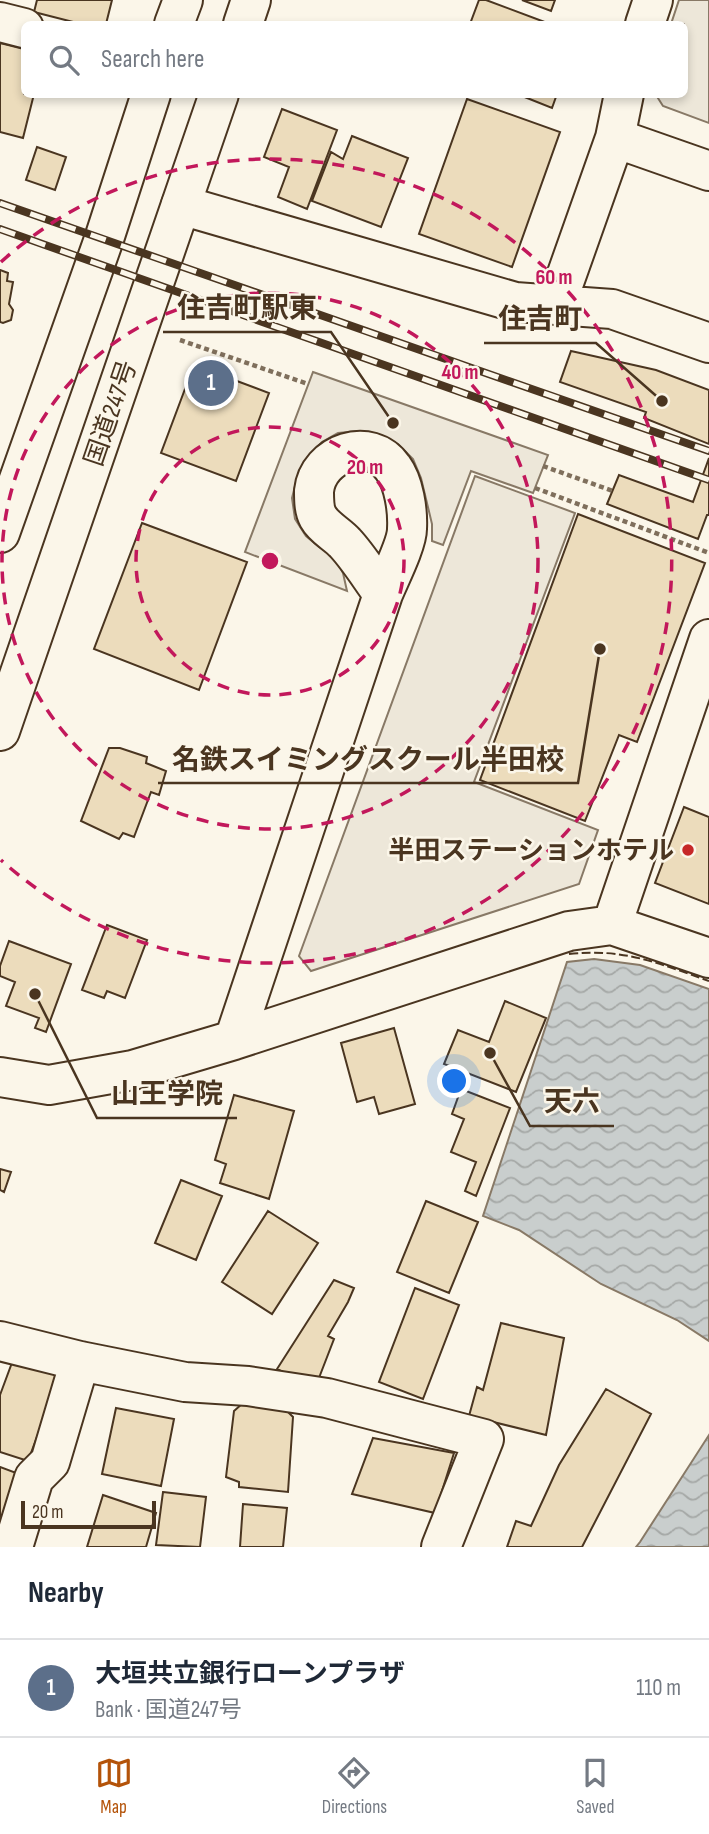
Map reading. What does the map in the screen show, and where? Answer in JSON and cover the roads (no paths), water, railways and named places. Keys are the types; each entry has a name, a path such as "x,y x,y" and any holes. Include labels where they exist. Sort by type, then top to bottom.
{"main road":[{"path":"175,21 183,0"},
{"path":"244,21 251,0"},
{"path":"646,21 653,0"},
{"path":"0,22 21,27"},
{"path":"0,533 104,239 150,98"},
{"name":"国道247号","path":"0,731 218,98"},
{"path":"556,306 615,138 623,98"},
{"path":"615,138 709,171"},
{"path":"181,205 515,302 612,309 709,343"},
{"path":"234,1040 383,594"},
{"path":"612,925 709,639"},
{"path":"0,1077 49,1084 133,1070 569,931 612,925 709,958"},
{"path":"0,1341 80,1361 185,1382 248,1386 327,1398 484,1439 441,1547"},
{"path":"13,1547 34,1478 50,1462 80,1361"}],"water":[{"path":"594,959 640,965 709,989 709,1341 677,1320 601,1284 519,1230 483,1216 567,962"},
{"path":"709,1435 709,1547 636,1547 640,1542"}],"railway":[{"path":"0,203 709,451"},
{"path":"0,229 709,480"}],"place":[{"name":"大垣共立銀行ローンプラザ","path":"211,383"},
{"name":"住吉町","path":"662,401"},
{"name":"住吉町駅東","path":"393,423"},
{"name":"名鉄スイミングスクール半田校","path":"600,649"},
{"name":"半田ステーションホテル","path":"688,850"},
{"name":"山王学院","path":"35,994"},
{"name":"天六","path":"490,1053"}]}
